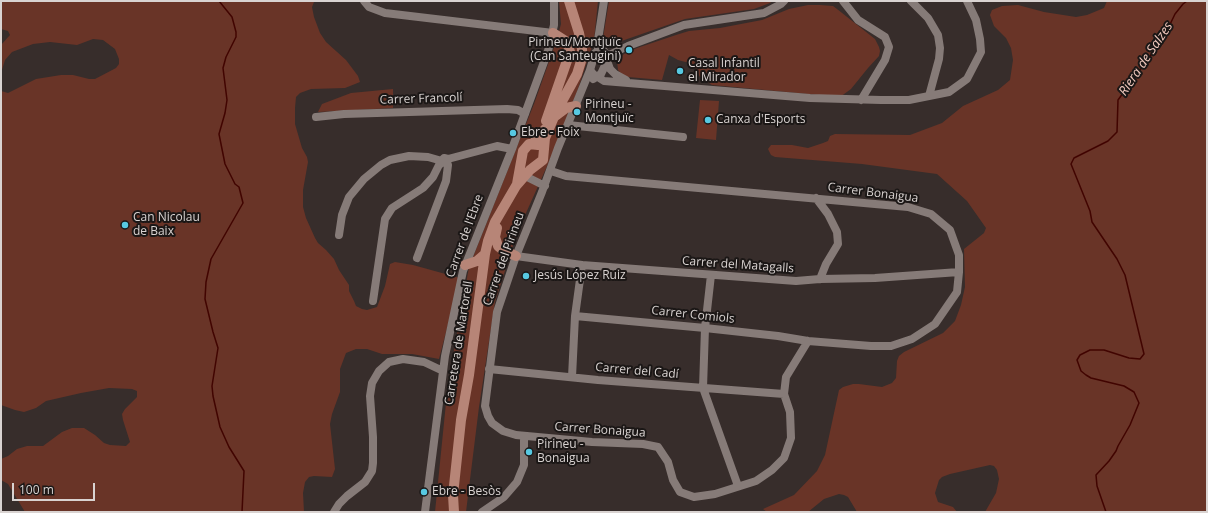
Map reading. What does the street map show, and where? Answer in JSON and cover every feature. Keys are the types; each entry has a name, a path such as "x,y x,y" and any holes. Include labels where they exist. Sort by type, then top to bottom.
{"main road":[{"path":"516,186 530,170 543,160 545,138 554,117 577,74 582,58 580,38 569,1"},
{"path":"516,186 524,148 532,144 540,137 543,131 570,52 566,42 553,33"},
{"path":"543,131 554,117 566,108 576,106"},
{"path":"532,144 540,146 543,151"},
{"path":"522,157 528,165 537,165"},
{"name":"Carretera de Martorell","path":"449,512 456,507 462,412 469,375 485,254 493,227 516,186"},
{"path":"504,207 495,232 495,239 499,248 516,256"},
{"path":"465,265 477,261 485,254"}],"street":[{"path":"364,1 369,8 385,13 553,33"},
{"name":"Carrer de l'Ebre","path":"425,512 443,371 449,336 465,265 512,150 548,51 553,33 554,1"},
{"name":"Carrer del Pirineu","path":"520,435 503,431 492,423 485,406 497,312 516,256 551,171 558,148 583,89 595,53 598,51 598,40 604,1"},
{"path":"607,58 628,46 684,24 764,13 784,1"},
{"path":"843,1 858,20 885,37 889,47 885,60 860,100"},
{"path":"911,1 928,18 938,35 940,48 939,59 929,96"},
{"path":"590,70 593,74 597,75 604,81 632,82 810,98 909,100 948,92 967,79 981,52 976,20 967,1"},
{"path":"598,51 602,51 607,58 610,69 615,74 620,78 632,82"},
{"name":"Carrer del Pirineu","path":"583,89 602,72 607,58"},
{"name":"Carrer Francolí","path":"316,117 344,114 507,109 518,110 525,114"},
{"path":"568,125 683,137"},
{"path":"373,301 385,219 392,208 423,188 433,177 439,165 445,161 497,146 512,150"},
{"path":"339,236 342,215 349,197 364,179 381,164 390,160 409,156 422,156 445,161"},
{"path":"418,258 446,181 448,169 445,161"},
{"name":"Carrer Bonaigua","path":"520,435 592,442 643,444 658,447 668,462 680,492 694,497 715,494 756,481 772,470 784,458 791,438 790,412 784,394 786,377 808,341 870,346 891,346 912,339 936,324 957,292 959,255 950,230 931,214 908,207 566,176 551,171"},
{"path":"529,178 545,186"},
{"path":"816,198 828,214 837,232 838,244 826,264 820,279"},
{"name":"Carrer del Matagalls","path":"516,256 582,265 796,281 875,278 959,272"},
{"path":"572,377 575,316 582,265"},
{"path":"711,275 705,328 703,388 738,486"},
{"name":"Carrer Comiols","path":"575,316 705,328 778,336 808,341"},
{"path":"334,512 347,496 365,482 372,471 373,437 370,396 372,383 379,371 389,362 403,359 424,362 443,371"},
{"name":"Carrer del Cadí","path":"489,369 784,394"},
{"path":"482,512 504,497 516,482 524,465 525,451 520,435"},
{"path":"525,451 533,437"}],"shaded area":[{"path":"1,1 316,1 312,7 320,33 326,42 346,60 358,76 360,82 345,88 311,89 300,93 296,97 295,124 308,162 303,190 303,207 315,238 334,259 349,285 349,291 356,306 362,309 367,310 377,307 385,286 390,264 395,262 413,265 460,278 439,359 412,354 382,354 367,349 356,349 346,353 340,369 340,392 330,424 335,469 332,477 314,476 309,477 305,482 303,493 304,512 25,512 8,484 1,480 1,459 17,449 27,446 43,446 62,432 72,428 84,428 104,443 110,445 126,446 130,442 122,414 137,397 137,391 132,389 109,388 81,393 46,401 36,408 24,412 1,405 1,91 8,93 36,79 61,75 73,75 95,79 116,68 119,64 119,59 115,49 103,40 93,39 77,45 50,42 33,44 12,52 5,60 1,73 1,45 10,35 8,31 1,29"},
{"path":"559,1 598,1 594,40 577,92 557,144 517,233 495,302 479,407 466,512 435,512 448,383 469,267 534,104 556,42 561,24"},
{"path":"609,1 772,1 754,9 685,19 610,45 605,43 603,38"},
{"path":"1107,1 1207,1 1207,512 985,512 996,493 999,479 997,470 994,466 990,465 950,474 939,480 935,493 938,502 953,507 957,512 857,512 848,497 839,494 824,499 808,512 767,512 763,509 794,495 817,471 825,455 839,390 853,384 882,387 892,383 896,378 897,361 899,356 904,352 943,333 955,321 961,305 965,287 964,249 984,233 986,228 967,201 937,174 862,164 775,157 771,155 768,149 771,145 792,145 808,148 828,141 830,136 835,134 910,135 942,123 963,106 998,90 1010,80 1013,60 1011,48 1006,38 994,26 990,15 992,10 1002,6 1018,5 1044,12 1076,17 1087,15 1104,8"},
{"path":"808,5 833,6 875,39 879,47 879,56 851,89 840,97 712,85 700,77 693,64 678,60 669,55 662,80 628,77 622,75 618,70 617,61 624,54 637,48 689,31 720,28 762,20 789,9"},
{"path":"393,89 393,108 318,112 322,104 351,93"},
{"name":"Canxa d'Esports","path":"700,100 719,101 716,140 696,138"}],"waterway":[{"path":"219,1 232,17 236,32 236,37 226,57 223,68 227,100 219,134 225,164 235,184 239,187 243,203 211,259 206,282 205,299 218,348 212,386 220,427 229,447 244,471 242,512"},
{"name":"Riera de Salzes","path":"1106,512 1097,486 1096,475 1116,451 1130,425 1139,403 1134,392 1124,386 1091,378 1086,375 1081,371 1077,360 1080,355 1090,350 1104,350 1129,358 1140,359 1144,354 1125,275 1117,259 1092,222 1090,211 1071,164 1074,158 1108,141 1117,132 1118,100 1164,37 1175,14 1187,1"}],"place":[{"name":"Pirineu/Montjuïc (Can Santeugini)","path":"629,50"},
{"name":"Casal Infantil el Mirador","path":"680,71"},
{"name":"Pirineu - Montjuïc","path":"577,112"},
{"name":"Canxa d'Esports","path":"708,120"},
{"name":"Ebre - Foix","path":"513,133"},
{"name":"Can Nicolau de Baix","path":"125,225"},
{"name":"Jesús López Ruiz","path":"526,276"},
{"name":"Pirineu - Bonaigua","path":"529,452"},
{"name":"Ebre - Besòs","path":"424,492"}]}
